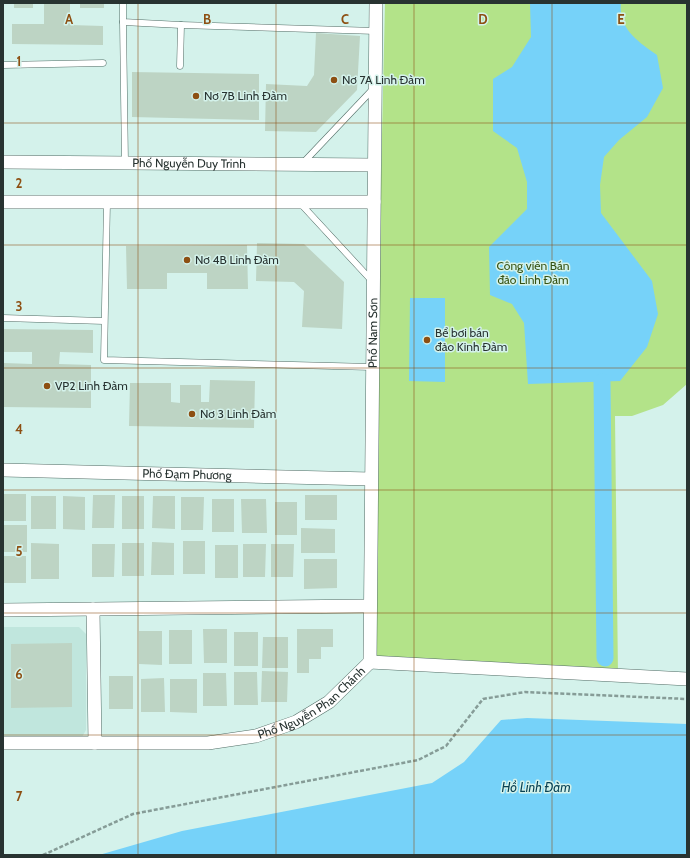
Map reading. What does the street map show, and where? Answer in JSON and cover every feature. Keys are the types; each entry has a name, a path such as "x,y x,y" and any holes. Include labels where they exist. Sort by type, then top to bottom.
{"street":[{"name":"Phố Nam Sơn","path":"370,662 376,3"},
{"name":"Phố Nguyễn Duy Trinh","path":"3,162 374,165"},
{"path":"3,202 374,202"},
{"name":"Phố Đạm Phương","path":"3,470 371,479"},
{"path":"3,610 370,606"},
{"path":"93,609 95,743"},
{"name":"Phố Nguyễn Phan Chánh","path":"3,743 208,743 256,736 296,722 330,702 370,662 687,679"}],"lane":[{"path":"123,3 125,163"},
{"path":"123,22 181,26 376,31"},
{"path":"180,66 181,26"},
{"path":"3,65 103,63"},
{"path":"301,164 375,86"},
{"path":"107,202 104,360 372,367"},
{"path":"299,202 373,282"},
{"path":"3,318 104,321"}],"path":[{"path":"43,855 133,814 418,760 446,746 483,699 525,692 687,699"}],"shaded area":[{"path":"3,627 79,627 86,634 86,730 82,737 3,737"}],"green space":[{"name":"Công viên Bán đảo Linh Đàm","path":"385,3 687,3 687,384 663,405 632,416 615,416 618,676 370,662"}],"water":[{"path":"530,3 621,3 621,12 626,27 637,40 657,55 663,88 647,117 619,140 604,157 600,185 601,213 652,281 658,314 647,347 620,381 528,384 524,323 512,304 490,295 489,247 527,209 527,182 517,148 493,131 493,79 512,67 531,37"},
{"name":"Bể bơi bán đảo Kinh Đàm","path":"410,298 445,298 445,382 409,381"},
{"name":"Hồ Linh Đàm","path":"527,718 687,724 687,855 99,855 182,831 432,783 464,762 501,720"}],"building":[{"path":"14,3 33,3 33,8 14,8"},
{"path":"44,3 70,3 70,25 103,26 103,45 12,44 12,24 44,24"},
{"path":"80,3 104,3 104,8 80,8"},
{"name":"Nơ 7A Linh Đàm","path":"316,33 360,36 357,90 316,132 265,131 266,84 307,86 314,75"},
{"name":"Nơ 7B Linh Đàm","path":"132,72 259,74 259,120 132,117"},
{"path":"257,243 304,244 344,282 342,329 302,327 304,291 294,282 256,281"},
{"name":"Nơ 4B Linh Đàm","path":"247,245 248,289 207,289 207,273 167,273 167,289 127,289 126,246"},
{"name":"VP2 Linh Đàm","path":"3,329 93,330 93,353 60,352 59,364 91,365 91,408 3,407 4,363 32,364 32,352 3,352"},
{"name":"Nơ 3 Linh Đàm","path":"210,380 255,381 254,428 129,426 130,383 171,383 171,402 180,403 180,385 201,385 201,402 209,402"},
{"path":"3,494 26,494 26,521 3,521"},
{"path":"93,495 115,495 114,528 92,528"},
{"path":"305,495 337,495 337,520 305,520"},
{"path":"31,496 56,496 56,529 31,529"},
{"path":"63,496 85,497 85,530 63,529"},
{"path":"122,496 144,496 144,529 122,529"},
{"path":"153,496 175,496 175,529 152,528"},
{"path":"181,497 204,497 203,530 181,530"},
{"path":"212,499 234,499 234,532 212,532"},
{"path":"241,499 266,499 267,533 242,533"},
{"path":"275,502 297,502 297,535 275,535"},
{"path":"3,525 27,525 27,552 3,552"},
{"path":"301,528 335,529 335,553 301,553"},
{"path":"183,541 205,541 205,574 183,574"},
{"path":"152,542 174,543 174,575 151,575"},
{"path":"31,543 59,544 59,579 31,579"},
{"path":"122,543 144,543 144,576 122,576"},
{"path":"92,544 115,544 114,577 92,577"},
{"path":"243,544 266,544 265,577 243,577"},
{"path":"271,544 294,544 293,577 271,577"},
{"path":"215,545 238,545 238,578 215,578"},
{"path":"3,556 26,556 26,583 3,583"},
{"path":"304,559 337,559 337,588 304,589"},
{"path":"203,629 227,629 227,663 204,663"},
{"path":"297,629 333,629 333,647 321,647 321,659 309,659 309,673 297,673"},
{"path":"169,630 192,630 192,664 169,664"},
{"path":"139,631 162,631 162,665 139,664"},
{"path":"234,632 258,632 258,666 234,666"},
{"path":"263,637 288,637 288,668 262,668"},
{"path":"72,643 72,707 11,708 11,644"},
{"path":"262,671 288,672 287,702 261,702"},
{"path":"234,672 257,672 258,705 234,705"},
{"path":"203,673 226,673 227,706 203,706"},
{"path":"109,676 133,676 133,709 109,709"},
{"path":"164,678 165,712 141,712 141,679"},
{"path":"170,679 197,679 197,713 170,712"}],"waterway":[{"path":"602,382 605,658"}],"place":[{"name":"Nơ 7A Linh Đàm","path":"334,80"},
{"name":"Nơ 7B Linh Đàm","path":"196,96"},
{"name":"Nơ 4B Linh Đàm","path":"187,260"},
{"name":"Bể bơi bán đảo Kinh Đàm","path":"427,340"},
{"name":"VP2 Linh Đàm","path":"47,386"},
{"name":"Nơ 3 Linh Đàm","path":"192,414"}]}
